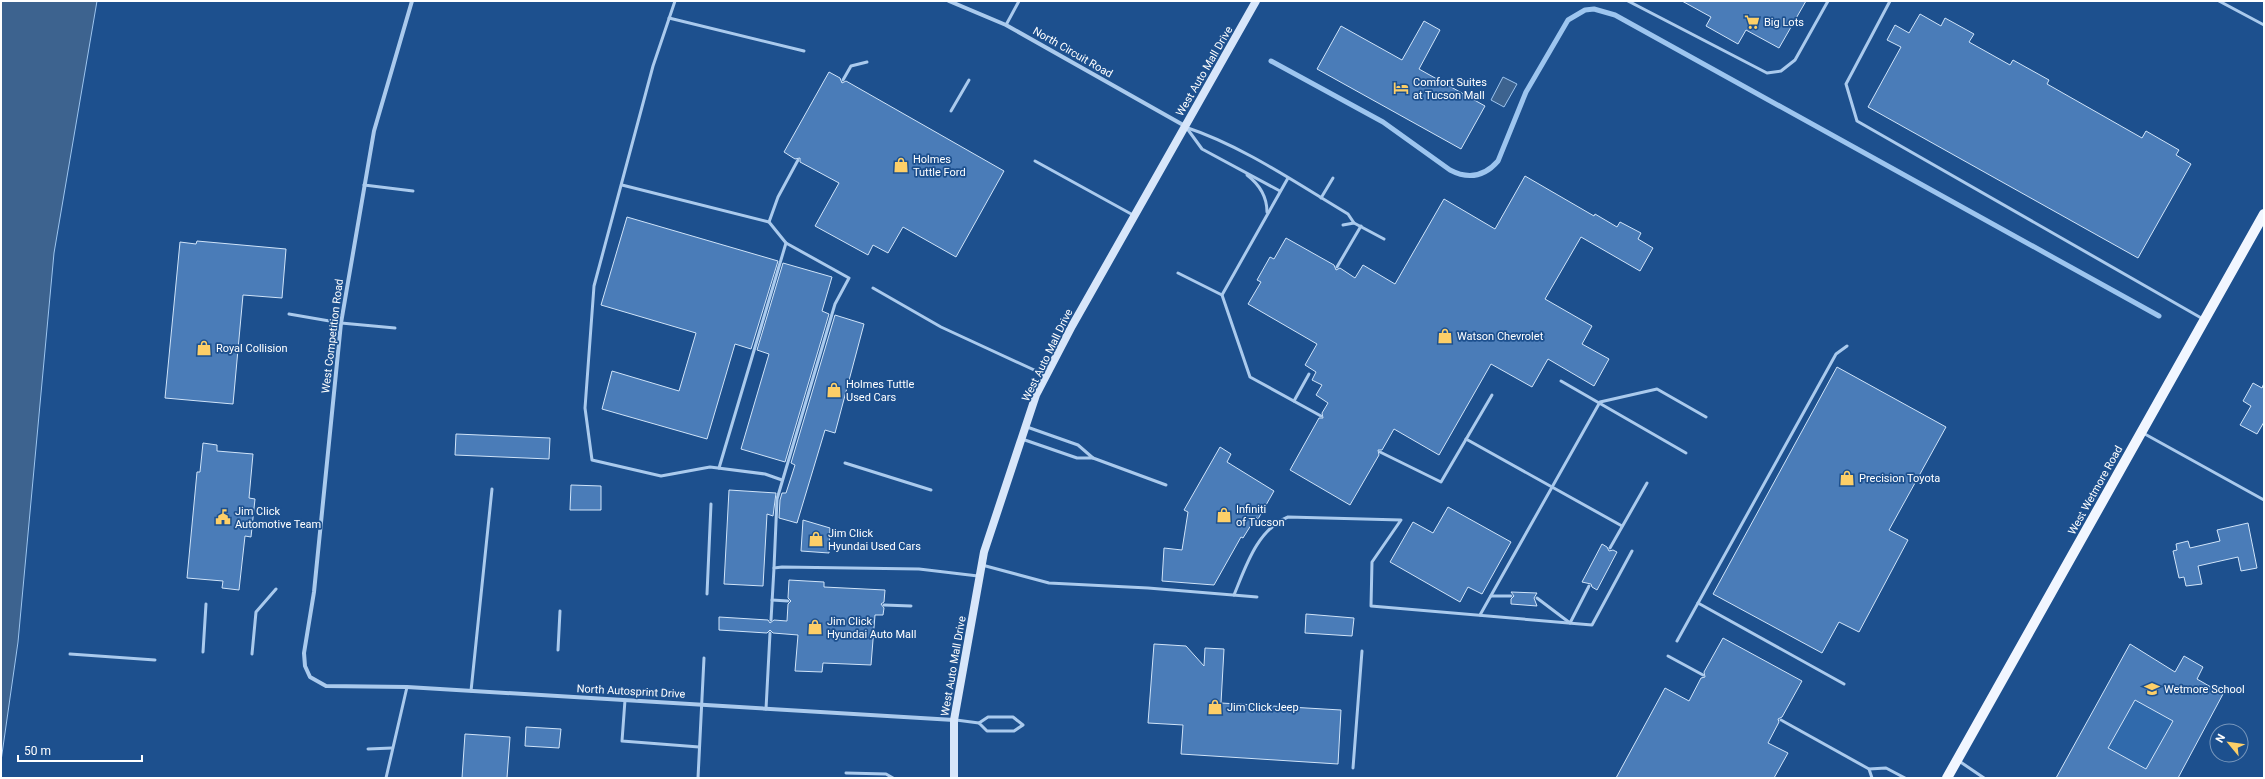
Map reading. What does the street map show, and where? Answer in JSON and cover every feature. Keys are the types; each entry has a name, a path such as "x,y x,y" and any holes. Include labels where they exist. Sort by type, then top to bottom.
{"main road":[{"name":"West Wetmore Road","path":"1947,778 2264,214"}],"street":[{"name":"West Competition Road","path":"310,677 305,666 304,653 314,592 341,323 374,131 412,1"},
{"name":"North Circuit Road","path":"949,1 1006,25 1185,127"},
{"name":"West Auto Mall Drive","path":"954,778 954,720 984,552 1036,395 1072,326 1185,127 1253,2"},
{"name":"North Autosprint Drive","path":"310,677 326,686 407,687 954,720"}],"lane":[{"path":"675,1 654,66 594,286 585,408 592,460 661,476 710,467 765,474 782,480"},
{"path":"1006,25 1019,1"},
{"path":"1628,1 1767,73 1781,71 1795,60 1828,1"},
{"path":"1890,1 1846,84 1857,121 2205,319"},
{"path":"2219,1 2264,25"},
{"path":"669,18 804,51"},
{"path":"843,80 851,66 867,62"},
{"path":"951,111 969,80"},
{"path":"1185,127 1202,149 1280,191"},
{"path":"1185,127 1208,134 1288,178 1348,214 1354,223 1384,240"},
{"path":"769,222 778,197 798,160"},
{"path":"1035,161 1135,216"},
{"path":"1242,171 1257,183 1262,190 1267,201 1266,214"},
{"path":"1222,295 1266,214 1288,178"},
{"path":"1321,198 1333,178"},
{"path":"364,185 413,191"},
{"path":"622,185 769,222 786,243 849,278 835,304 777,499 771,620"},
{"path":"1343,225 1354,223"},
{"path":"1337,267 1361,226"},
{"path":"719,468 786,243"},
{"path":"1178,273 1222,295 1250,377 1321,416"},
{"path":"873,288 941,327 1046,376"},
{"path":"290,314 341,323 395,328"},
{"path":"1677,641 1836,354 1847,346"},
{"path":"1294,401 1309,374"},
{"path":"1560,381 1600,402 1686,453"},
{"path":"1480,615 1600,402 1657,389 1706,417"},
{"path":"1380,452 1441,482 1492,395"},
{"path":"1026,427 1078,445 1093,458"},
{"path":"2141,432 2264,500"},
{"path":"1022,439 1076,458 1093,458 1166,485"},
{"path":"1466,439 1622,526"},
{"path":"845,463 931,490"},
{"path":"1610,548 1646,483"},
{"path":"471,691 492,489"},
{"path":"707,594 711,504"},
{"path":"1234,595 1254,550 1262,536 1278,521 1288,517 1401,520 1372,562 1371,606 1592,624 1632,551"},
{"path":"982,565 1049,584 1148,588 1257,596"},
{"path":"774,568 919,569 980,576"},
{"path":"1570,623 1589,586"},
{"path":"252,654 256,612 276,589"},
{"path":"1491,596 1511,596"},
{"path":"1537,598 1570,623"},
{"path":"772,600 788,601"},
{"path":"1698,603 1844,684"},
{"path":"203,652 206,604"},
{"path":"884,604 911,606"},
{"path":"558,650 560,611"},
{"path":"766,709 770,633"},
{"path":"1353,768 1362,651"},
{"path":"70,654 155,660"},
{"path":"1668,656 1703,676"},
{"path":"698,778 704,658"},
{"path":"386,778 407,687"},
{"path":"625,700 622,741 699,747"},
{"path":"954,720 979,723 988,731 1014,731 1023,725 1013,717 988,717 979,723"},
{"path":"1780,720 1869,769 1886,768 1905,778"},
{"path":"368,749 392,748"},
{"path":"1957,760 1984,778"},
{"path":"1869,769 1872,778"},
{"path":"846,773 886,774 893,778"}],"shaded area":[{"path":"1,1 97,1 54,253 18,642 1,761"},
{"path":"1503,77 1517,84 1504,107 1491,100"},
{"path":"2135,700 2173,721 2146,769 2108,748"}],"building":[{"name":"Big Lots","path":"1682,1 1806,1 1779,48 1746,30 1738,44 1706,26 1711,17"},
{"path":"1920,14 1941,26 1945,18 1974,34 1969,42 2010,65 2013,60 2049,80 2047,84 2142,138 2146,131 2179,150 2176,155 2191,164 2138,258 1868,107 1901,47 1887,40 1895,25 1909,33"},
{"name":"Comfort Suites at Tucson Mall","path":"1424,21 1440,30 1419,69 1485,106 1461,149 1317,69 1341,26 1402,60"},
{"name":"Holmes Tuttle Ford","path":"829,72 840,78 842,83 846,81 1004,171 956,257 903,227 888,253 873,245 868,255 815,226 839,183 800,162 800,158 795,159 784,152"},
{"name":"Watson Chevrolet","path":"1525,176 1594,216 1595,214 1617,227 1620,222 1641,233 1638,239 1653,248 1640,271 1581,237 1545,299 1592,326 1582,344 1609,359 1594,386 1548,359 1532,387 1491,364 1439,455 1394,429 1382,450 1378,450 1379,455 1350,505 1290,470 1319,418 1323,418 1322,413 1328,403 1316,395 1322,385 1312,380 1316,372 1305,365 1317,344 1248,304 1261,282 1257,280 1270,257 1274,259 1286,238 1334,265 1336,270 1340,268 1355,278 1363,265 1395,284 1444,199 1495,229"},
{"path":"627,217 778,261 751,349 735,344 707,439 602,409 612,371 679,391 696,333 601,305"},
{"name":"Royal Collision","path":"197,241 286,249 282,298 243,295 233,404 165,398 180,242 196,244"},
{"path":"783,263 832,277 822,311 829,314 785,462 741,449 769,354 757,350"},
{"name":"Holmes Tuttle Used Cars","path":"835,315 864,324 835,433 825,430 797,523 779,518 780,500 782,493 786,493 795,465 791,463"},
{"name":"Precision Toyota","path":"1837,367 1946,427 1889,530 1908,540 1859,632 1839,622 1822,653 1713,594"},
{"path":"2253,383 2262,388 2264,383 2264,422 2257,434 2240,425 2251,406 2243,401"},
{"path":"456,434 550,438 549,459 455,455"},
{"name":"Jim Click Automotive Team","path":"203,443 217,445 217,451 253,454 249,498 255,499 251,537 245,536 239,590 222,588 223,581 187,578 197,472 200,472"},
{"name":"Infiniti of Tucson","path":"1220,447 1231,454 1227,462 1274,491 1258,519 1256,517 1243,538 1241,537 1214,585 1162,581 1164,548 1182,550 1188,512 1184,510"},
{"path":"571,485 601,486 601,510 570,510"},
{"path":"729,490 776,493 773,516 767,514 763,586 724,584"},
{"path":"1448,507 1511,542 1482,594 1468,587 1460,602 1390,562 1413,522 1433,533"},
{"name":"Jim Click Hyundai Used Cars","path":"803,520 830,528 829,553 801,551"},
{"path":"2248,523 2257,568 2241,571 2238,557 2198,566 2202,584 2186,586 2184,577 2179,578 2173,551 2177,550 2176,544 2188,541 2190,548 2220,541 2217,530"},
{"path":"1602,544 1607,547 1609,551 1613,550 1617,552 1597,590 1592,587 1591,584 1582,582"},
{"name":"Jim Click Hyundai Auto Mall","path":"789,580 824,582 824,587 885,590 884,602 881,604 884,608 883,615 875,615 871,665 823,663 822,672 795,671 798,635 773,633 770,630 767,633 719,630 719,617 768,620 770,623 774,620 787,621 788,604 791,601 788,598"},
{"path":"1511,592 1537,593 1534,598 1537,606 1511,604 1511,599 1514,596"},
{"path":"1306,614 1354,618 1352,636 1305,633"},
{"path":"1723,638 1802,681 1782,717 1778,719 1779,722 1768,743 1788,753 1774,778 1616,778 1665,688 1689,701 1701,678 1705,677 1704,672"},
{"name":"Jim Click Jeep","path":"1154,644 1186,646 1204,666 1205,648 1224,649 1221,703 1341,710 1338,764 1181,754 1183,725 1148,723"},
{"path":"2130,644 2175,672 2184,656 2203,667 2197,679 2223,694 2178,778 2056,778","holes":["2135,700 2173,721 2146,769 2108,748"]},
{"path":"526,727 561,729 559,748 525,746"},
{"path":"465,734 510,737 507,778 462,778"}],"waterway":[{"path":"1271,61 1383,122 1450,170 1470,176 1488,170 1498,161 1526,92 1568,20 1585,10 1594,9 1615,15 2159,316"}],"place":[{"name":"Big Lots","path":"1752,22"},
{"name":"Comfort Suites at Tucson Mall","path":"1401,88"},
{"name":"Holmes Tuttle Ford","path":"901,165"},
{"name":"Watson Chevrolet","path":"1445,336"},
{"name":"Royal Collision","path":"204,348"},
{"name":"Holmes Tuttle Used Cars","path":"834,390"},
{"name":"Precision Toyota","path":"1847,478"},
{"name":"Infiniti of Tucson","path":"1224,515"},
{"name":"Jim Click Automotive Team","path":"223,517"},
{"name":"Jim Click Hyundai Used Cars","path":"816,539"},
{"name":"Jim Click Hyundai Auto Mall","path":"815,627"},
{"name":"Wetmore School","path":"2152,689"},
{"name":"Jim Click Jeep","path":"1215,707"}]}
